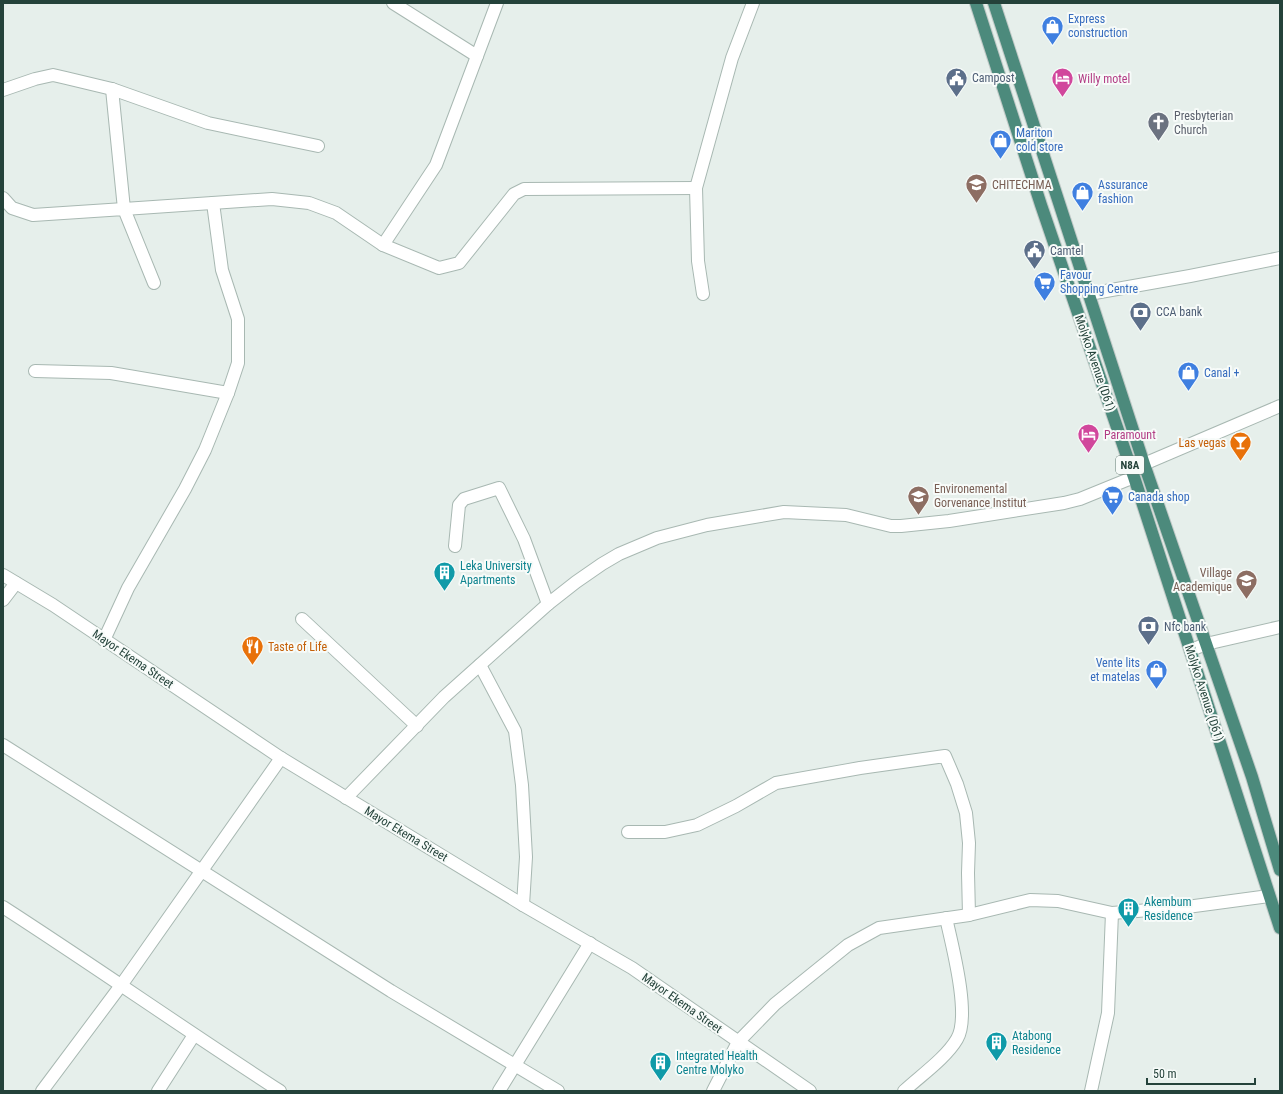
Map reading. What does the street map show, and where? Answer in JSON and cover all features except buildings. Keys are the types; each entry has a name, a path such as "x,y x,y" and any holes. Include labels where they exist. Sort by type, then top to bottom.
{"highway":[{"name":"Molyko Avenue (D61)","path":"976,3 1044,213 1134,477 1280,928"},
{"name":"Molyko Avenue (D61)","path":"994,3 1090,294 1144,464 1252,777 1280,870"}],"street":[{"path":"394,3 477,56"},
{"path":"383,245 436,165 497,3"},
{"path":"703,294 698,261 696,188 732,58 754,3"},
{"path":"3,90 35,79 53,75 112,89 208,123 318,146"},
{"path":"112,89 124,209 154,283"},
{"path":"3,198 12,208 33,215 272,199 309,203 336,213 383,245 439,268 459,263 514,194 524,189 696,188"},
{"path":"104,640 128,588 202,457 228,393 238,363 238,319 222,270 213,204"},
{"path":"1090,294 1280,258"},
{"path":"35,371 111,373 228,393"},
{"path":"1144,464 1280,406"},
{"path":"346,798 444,697 548,604 576,582 619,554 657,538 707,525 784,512 846,515 891,526 942,522 1064,503 1134,477"},
{"path":"455,546 458,505 464,500 498,488 524,539 548,604"},
{"name":"Mayor Ekema Street","path":"3,575 53,605 281,758 523,905 590,942 672,995 810,1091"},
{"path":"3,600 16,583"},
{"path":"302,619 417,726"},
{"path":"1190,650 1206,644 1280,627"},
{"path":"480,665 515,731 522,786 526,857 523,905"},
{"path":"3,745 200,871 514,1066 558,1091"},
{"path":"628,832 665,832 697,825 776,784 860,768 945,756 957,784 966,813 969,843 969,915"},
{"path":"42,1091 122,984 200,871 281,758"},
{"path":"713,1091 738,1042 775,1004 848,945 879,928 969,915 1030,900 1058,901 1112,913 1188,907 1269,896"},
{"path":"3,906 122,984 194,1035 280,1091"},
{"path":"1091,1091 1108,1013 1112,913"},
{"path":"904,1091 948,1051 957,1039 963,1026 959,980 946,918"},
{"path":"499,1091 590,942"},
{"path":"158,1091 194,1035"}],"place":[{"name":"Express construction","path":"1052,46"},
{"name":"Campost","path":"957,98"},
{"name":"Willy motel","path":"1063,98"},
{"name":"Presbyterian Church","path":"1159,142"},
{"name":"Mariton cold store","path":"1001,160"},
{"name":"CHITECHMA","path":"977,204"},
{"name":"Assurance fashion","path":"1083,212"},
{"name":"Camtel","path":"1034,270"},
{"name":"Favour Shopping Centre","path":"1045,302"},
{"name":"CCA bank","path":"1140,332"},
{"name":"Canal +","path":"1188,392"},
{"name":"Paramount","path":"1088,454"},
{"name":"Las vegas","path":"1241,462"},
{"name":"Environemental Gorvenance Institut","path":"918,516"},
{"name":"Canada shop","path":"1113,516"},
{"name":"Leka University Apartments","path":"445,592"},
{"name":"Village Academique","path":"1247,600"},
{"name":"Nfc bank","path":"1148,646"},
{"name":"Taste of Life","path":"253,666"},
{"name":"Vente lits et matelas","path":"1156,690"},
{"name":"Akembum Residence","path":"1129,928"},
{"name":"Atabong Residence","path":"997,1062"},
{"name":"Integrated Health Centre Molyko","path":"661,1082"}]}
